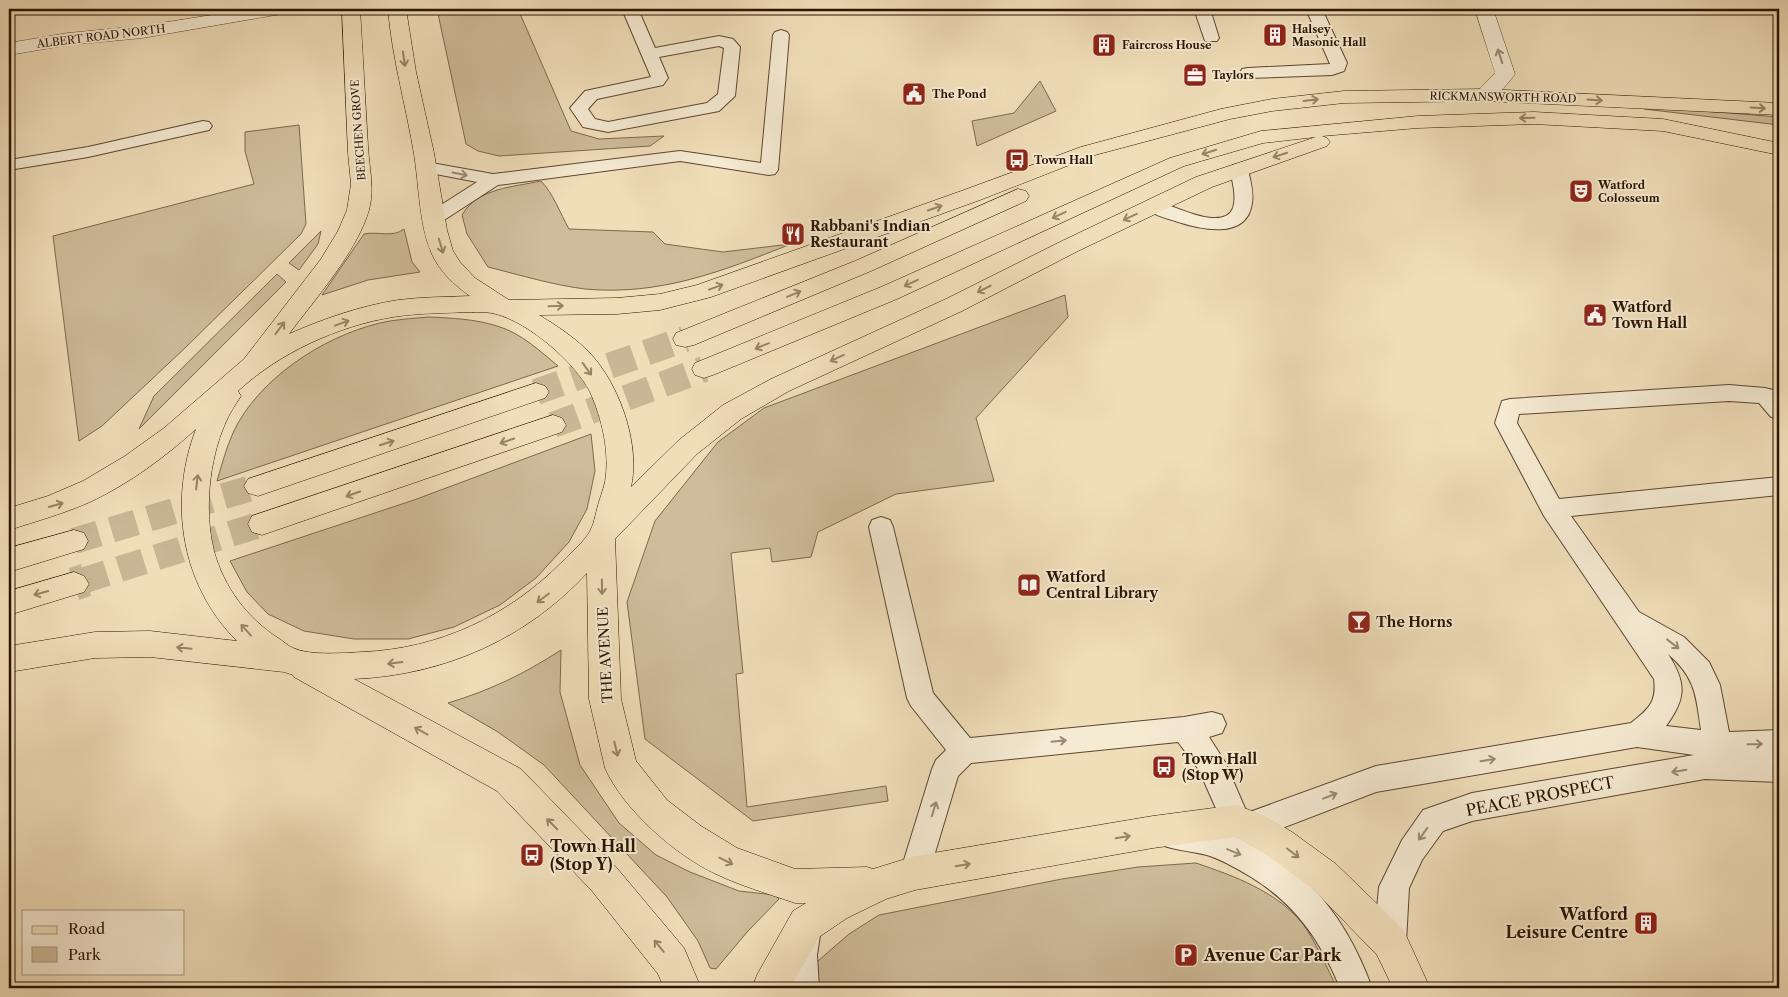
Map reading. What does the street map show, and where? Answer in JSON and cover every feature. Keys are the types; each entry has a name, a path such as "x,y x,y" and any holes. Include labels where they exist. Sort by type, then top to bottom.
{"main road":[{"name":"BEECHEN GROVE","path":"248,369 330,263 358,210 362,184 358,152 351,9"},
{"path":"398,10 406,72 442,252 451,267 467,283 560,340 580,358 593,376 605,399 615,425 619,481 603,535"},
{"name":"RICKMANSWORTH ROAD","path":"1228,113 1272,105 1344,97 1484,95 1779,109"},
{"path":"9,519 66,502 103,483 181,428 248,369 318,332 383,310 414,306 617,306 660,302 703,292 1088,151 1228,113"},
{"path":"685,339 863,266 1120,152 1170,132 1228,113"},
{"name":"RICKMANSWORTH ROAD","path":"1377,127 1418,122 1534,118 1663,125 1779,149"},
{"path":"1663,125 1779,136"},
{"path":"9,660 95,645 150,644 291,661 368,666 409,661 449,650 487,634 520,615 555,588 688,447 732,412 780,385 954,305 1154,206 1239,169 1325,140 1377,127"},
{"path":"704,369 889,293 1177,162 1261,137 1311,131 1377,127"},
{"path":"248,369 217,411 204,441 194,511 197,539 204,570 225,607 252,637 291,661 509,780 604,879 671,961 683,988"},
{"path":"258,486 536,392"},
{"path":"262,524 553,424"},
{"name":"THE AVENUE","path":"603,535 605,700 621,768 655,811 689,838 726,862 795,886 881,883"},
{"path":"9,560 74,541"},
{"path":"9,603 74,584"},
{"path":"770,988 806,924 834,905 881,883 915,873 1153,832 1244,823 1280,844 1324,876 1390,942 1412,988"}],"street":[{"name":"ALBERT ROAD NORTH","path":"9,49 68,39 142,32 182,17 281,9"},
{"path":"1484,9 1505,74 1484,95"}],"lane":[{"path":"630,9 660,78 657,81 590,94 579,108 589,123 608,127 713,108 726,96 732,47 727,42 719,41 650,54"},
{"path":"1202,9 1211,38"},
{"path":"1248,73 1332,70 1338,67 1338,63 1314,9"},
{"path":"426,167 493,180 680,156 769,170 781,35"},
{"path":"9,165 88,152 203,126"},
{"path":"1154,206 1198,222 1226,223 1238,217 1242,209 1244,198 1239,169"},
{"path":"434,218 493,180"},
{"path":"1637,734 1654,721 1666,705 1669,691 1667,676 1631,621 1552,509 1506,422 1510,407 1729,393 1765,396 1779,411"},
{"path":"1552,509 1779,486"},
{"path":"882,527 921,698 964,751"},
{"path":"1631,621 1655,631 1674,644 1696,664 1706,683 1711,755"},
{"path":"915,873 946,769 964,751 1184,729 1212,724"},
{"path":"1184,729 1200,744 1210,758 1244,823 1376,779 1637,734 1711,755 1779,743"},
{"name":"PEACE PROSPECT","path":"1390,942 1394,887 1412,850 1433,820 1472,807 1711,755 1779,769"},
{"path":"1153,832 1209,842 1244,856 1287,885 1316,912 1336,941 1356,988"},
{"path":"803,988 801,955 806,924"}],"green space":[{"path":"437,9 518,9 571,131 599,139 664,136 650,146 499,156 478,151 466,144"},
{"path":"1040,81 1056,111 977,146 972,121 1014,113"},
{"path":"1640,106 1779,117 1779,125 1644,109"},
{"path":"299,125 306,224 301,234 102,426 79,441 53,236 254,184 245,151 245,132"},
{"path":"541,181 553,197 569,229 653,232 665,244 723,252 791,244 716,272 665,285 639,289 585,289 488,267 467,234 462,215 477,199 486,194 508,187"},
{"path":"404,229 412,262 420,272 368,280 322,295 364,234 390,234"},
{"path":"321,231 318,244 299,270 289,263"},
{"path":"277,274 286,282 139,429 154,396"},
{"path":"1065,295 1068,317 976,418 994,481 896,494 818,532 811,557 772,562 770,548 731,553 743,673 736,674 747,807 886,786 888,801 753,821 645,739 627,602 655,521 718,442 764,408"},
{"path":"429,317 472,320 506,329 530,343 558,366 217,481 238,423 266,387 284,371 325,344 346,334 390,321"},
{"path":"591,434 595,471 587,509 569,542 536,578 500,605 454,627 408,639 354,639 304,631 268,614 247,592 230,561 414,500"},
{"path":"561,650 560,692 580,765 619,823 656,855 690,872 739,891 775,895 779,899 748,931 716,969 710,968 698,941 667,897 544,765 498,732 448,703 507,681"},
{"path":"1196,863 1254,886 1267,893 1292,912 1311,937 1337,988 787,988 849,934 879,915 1062,879 1138,867"}],"tunnel":[{"path":"536,392 685,339"},
{"path":"553,425 704,369"},
{"path":"74,541 258,486"},
{"path":"82,581 262,524"},
{"path":"74,584 86,580"}],"place":[{"name":"Halsey Masonic Hall","path":"1275,35"},
{"name":"Faircross House","path":"1104,45"},
{"name":"Taylors","path":"1195,75"},
{"name":"The Pond","path":"914,94"},
{"name":"Town Hall","path":"1017,160"},
{"name":"Watford Colosseum","path":"1581,191"},
{"name":"Rabbani's Indian Restaurant","path":"793,234"},
{"name":"Watford Town Hall","path":"1595,315"},
{"name":"Watford Central Library","path":"1029,585"},
{"name":"The Horns","path":"1359,622"},
{"name":"Town Hall (Stop W)","path":"1164,767"},
{"name":"Town Hall (Stop Y)","path":"532,855"},
{"name":"Watford Leisure Centre","path":"1646,923"},
{"name":"Avenue Car Park","path":"1186,955"}]}
